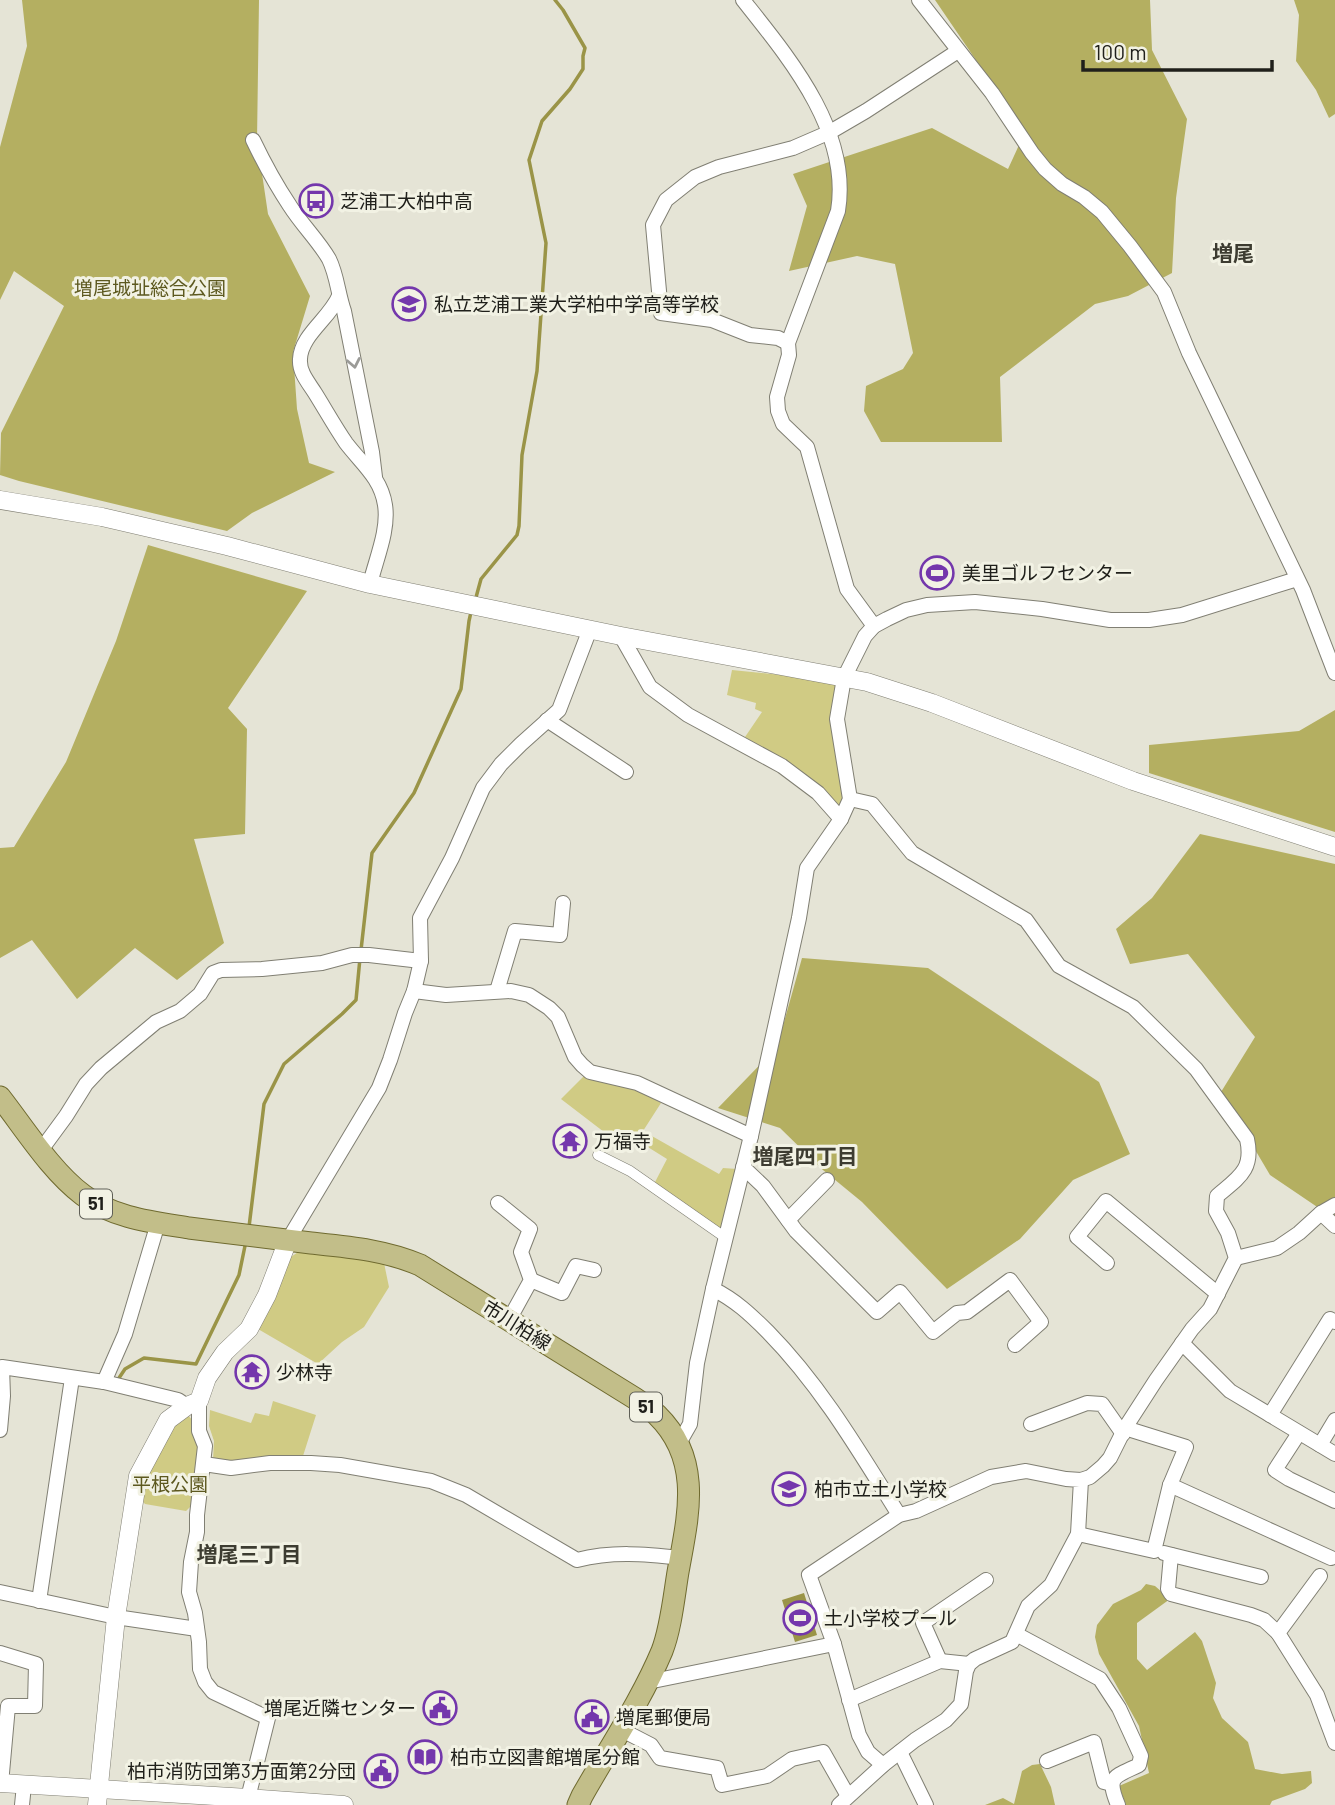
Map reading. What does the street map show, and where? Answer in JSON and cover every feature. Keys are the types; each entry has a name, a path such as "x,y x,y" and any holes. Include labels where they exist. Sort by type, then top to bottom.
{"main road":[{"name":"市川柏線","path":"0,1097 69,1182 82,1195 100,1206 131,1218 158,1223 372,1250 400,1256 420,1265 636,1399 656,1414 669,1429 685,1462 689,1481 689,1503 663,1647 648,1682 578,1805"}],"street":[{"path":"743,0 804,82 830,132 839,171 841,192 838,211 788,343 789,355 777,397 778,411 783,424 807,447 847,589 874,626"},
{"path":"919,0 992,93 1045,169 1102,212 1164,292 1189,353 1297,579 1335,673"},
{"path":"788,343 778,338 750,335 712,320 661,313 653,225 666,200 695,177 719,167 793,148 830,132 958,51"},
{"path":"253,140 290,207 330,261 337,280 375,477"},
{"path":"339,296 334,308 305,342 300,358 302,372 346,442 375,477 381,489 386,508 384,531 370,584"},
{"path":"0,500 115,520 370,584 621,636 867,682 932,703 1133,780 1335,847"},
{"path":"678,1445 690,1424 697,1363 751,1136 799,918 807,868 841,819 850,799 837,719 844,678 865,636 874,626 906,610 927,605 975,602 1110,620 1149,620 1182,615 1297,579"},
{"path":"98,1797 116,1618 138,1476 168,1420 193,1404 225,1352 249,1329 267,1295 288,1240 379,1088 414,991 421,961 420,918 452,858 483,788 501,764 559,710 590,629"},
{"path":"621,636 650,688 688,715 782,766 818,793 841,819"},
{"path":"547,720 626,772"},
{"path":"850,799 872,804 912,853 1027,920 1059,966 1133,1007 1196,1069 1247,1139 1249,1150 1248,1164 1242,1174 1217,1196 1216,1211 1228,1233 1236,1258 1210,1309 1192,1328 1103,1466 1090,1477 1081,1480 1026,1471 990,1477 916,1511 899,1515 808,1575 834,1644 859,1735 868,1752 883,1765"},
{"path":"497,991 516,931 560,934 563,903"},
{"path":"41,1150 86,1084 101,1068 156,1022 180,1011 200,994 213,972 322,963 352,955 421,961"},
{"path":"414,991 446,995 510,991 529,995 549,1007 558,1017 575,1057 590,1072 636,1083 751,1136"},
{"path":"598,1156 630,1171 726,1237"},
{"path":"743,1167 763,1185 796,1231 877,1312 900,1292 933,1332 957,1313 967,1312 1010,1280 1041,1322 1015,1345"},
{"path":"788,1220 827,1180"},
{"path":"1107,1263 1077,1237 1106,1201 1218,1294"},
{"path":"498,1203 530,1229 521,1252 531,1280 562,1293 576,1266 594,1270"},
{"path":"1236,1258 1277,1248 1335,1205"},
{"path":"1321,1213 1335,1226"},
{"path":"104,1382 125,1334 158,1223"},
{"path":"509,1320 531,1280"},
{"path":"713,1289 743,1307 787,1351 840,1420 899,1515"},
{"path":"1270,1415 1330,1319 1335,1322"},
{"path":"1182,1343 1230,1391 1335,1454"},
{"path":"0,1430 2,1367 104,1382 193,1404"},
{"path":"38,1601 72,1378"},
{"path":"1031,1424 1087,1403 1102,1404 1124,1431 1186,1447 1170,1485 1154,1551"},
{"path":"193,1404 205,1446 189,1592 195,1613 200,1669 212,1692 268,1718 248,1798"},
{"path":"1320,1445 1335,1420"},
{"path":"1299,1433 1275,1470 1335,1501"},
{"path":"204,1464 231,1468 270,1463 340,1465 431,1481 466,1495 577,1560 617,1553 681,1558"},
{"path":"620,1729 651,1745 660,1758 717,1768 722,1785 767,1776 792,1759 824,1752 844,1800 883,1765 946,1720 961,1704 969,1664 1012,1643 1028,1606 1051,1585 1078,1535 1081,1480"},
{"path":"1170,1485 1331,1558"},
{"path":"1078,1535 1261,1577"},
{"path":"1171,1555 1168,1589 1171,1594 1251,1615 1264,1620 1278,1633 1317,1695 1335,1743"},
{"path":"1278,1633 1320,1576"},
{"path":"940,1661 923,1623 986,1580"},
{"path":"0,1591 116,1618 197,1629"},
{"path":"1016,1634 1100,1679 1111,1695 1142,1756 1139,1765 1116,1776 1112,1784 1118,1805"},
{"path":"648,1682 834,1644"},
{"path":"0,1653 36,1664 35,1706 8,1706 1,1784 98,1797 248,1798 344,1805"},
{"path":"849,1700 940,1661 969,1664"},
{"path":"1047,1761 1094,1742 1104,1782 1112,1784"},
{"path":"900,1752 926,1805"},
{"path":"22,1805 24,1785"}],"green space":[{"name":"増尾城址総合公園","path":"22,0 259,0 257,140 268,214 310,296 293,352 297,409 309,463 335,472 252,513 227,531 0,475 1,433 64,306 14,271 0,300 0,147 27,46"},
{"path":"935,0 1150,0 1152,50 1187,119 1176,198 1172,273 1128,296 1095,304 1000,377 1002,442 881,442 864,411 866,386 903,369 913,353 895,264 857,256 789,271 807,206 793,174 932,128 1008,169 1025,132"},
{"path":"1294,0 1335,0 1335,114 1329,118 1316,90 1296,61 1299,15"},
{"path":"148,545 307,591 228,708 247,729 245,834 194,839 224,943 177,980 135,948 77,999 32,940 0,958 0,848 14,847 66,762 116,641"},
{"path":"732,670 839,681 844,798 839,809 821,787 745,737 762,712 755,709 756,703 727,695"},
{"path":"1335,710 1335,832 1149,773 1149,745 1299,731"},
{"path":"1200,834 1335,864 1335,1219 1270,1175 1221,1092 1255,1037 1188,954 1130,964 1116,929 1152,898"},
{"path":"802,958 928,968 1099,1082 1130,1154 1073,1180 1020,1239 947,1289 862,1202 823,1170 780,1128 718,1108 777,1047"},
{"path":"584,1076 631,1087 661,1103 643,1131 719,1174 723,1168 737,1169 720,1231 654,1184 667,1159 627,1134 621,1145 561,1099"},
{"path":"301,1250 384,1263 389,1287 364,1327 342,1342 318,1364 258,1329 288,1259"},
{"path":"273,1401 316,1415 303,1456 231,1463 213,1460 214,1441 209,1426 210,1410 251,1423 255,1413 269,1416"},
{"name":"平根公園","path":"187,1414 194,1423 199,1445 191,1506 186,1511 145,1504 141,1499 148,1474 174,1425"},
{"path":"1146,1584 1155,1586 1170,1599 1137,1623 1137,1659 1147,1670 1195,1632 1202,1641 1216,1683 1213,1698 1222,1718 1248,1742 1255,1769 1282,1774 1311,1771 1312,1783 1305,1789 1272,1801 1270,1805 1126,1805 1119,1786 1149,1773 1139,1726 1099,1654 1095,1637 1097,1625 1113,1604 1141,1590"},
{"path":"1040,1764 1051,1787 1055,1805 985,1805 1003,1798 1014,1804 1022,1771"}],"shaded area":[{"name":"土小学校プール","path":"804,1593 817,1635 795,1642 782,1600"}],"waterway":[{"path":"475,601 481,579 517,535 519,526 522,455 537,371 546,243 529,160 542,121 570,89 583,69 585,48 555,0"},
{"path":"361,950 372,853 414,793 461,689 471,612"},
{"path":"249,1227 264,1104 284,1064 356,1000 360,958"},
{"path":"119,1378 125,1369 144,1358 196,1364 239,1275 246,1241"}],"place":[{"name":"芝浦工大柏中高","path":"316,201"},
{"name":"私立芝浦工業大学柏中学高等学校","path":"409,304"},
{"name":"美里ゴルフセンター","path":"937,573"},
{"name":"万福寺","path":"570,1141"},
{"name":"少林寺","path":"252,1372"},
{"name":"柏市立土小学校","path":"789,1489"},
{"name":"土小学校プール","path":"800,1618"},
{"name":"増尾近隣センター","path":"440,1708"},
{"name":"増尾郵便局","path":"592,1717"},
{"name":"柏市立図書館増尾分館","path":"425,1757"},
{"name":"柏市消防団第3方面第2分団","path":"381,1771"}],"district":[{"name":"増尾","path":"1233,254"},
{"name":"増尾四丁目","path":"805,1157"},
{"name":"増尾三丁目","path":"249,1555"}]}
